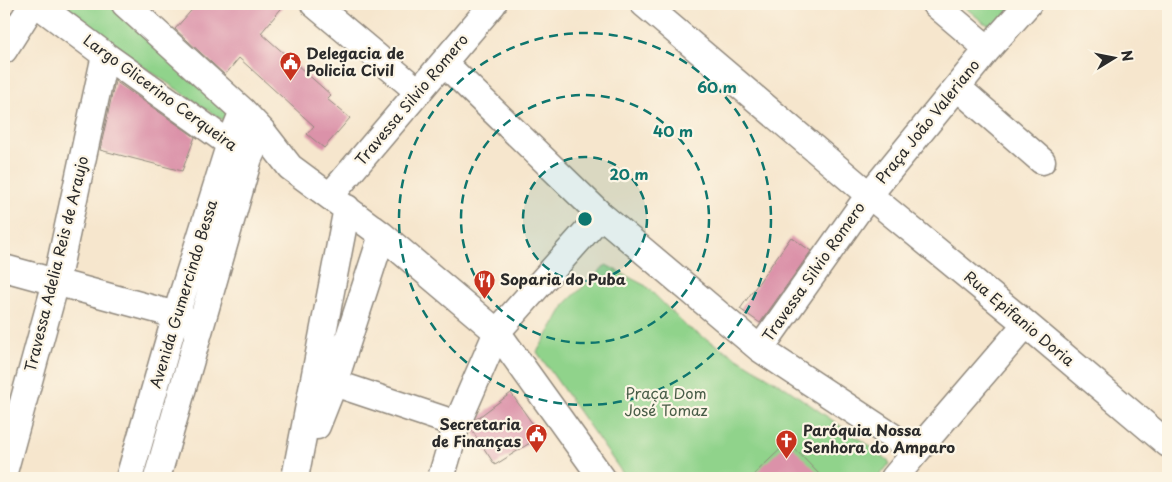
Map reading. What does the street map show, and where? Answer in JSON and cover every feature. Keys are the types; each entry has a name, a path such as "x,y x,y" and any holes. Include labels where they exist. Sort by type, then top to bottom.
{"street":[{"path":"4,50 32,4"},
{"name":"Largo Glicerino Cerqueira","path":"37,4 105,55 240,150 290,167"},
{"name":"Largo Glicerino Cerqueira","path":"124,4 243,112 262,131 290,167 382,235 496,332"},
{"path":"314,4 419,92"},
{"name":"Travessa Silvio Romero","path":"339,202 419,92 493,4"},
{"name":"Rua Epifanio Doria","path":"644,4 868,195 1026,324 1168,444"},
{"name":"Praça João Valeriano","path":"935,4 988,49"},
{"name":"Praça João Valeriano","path":"868,195 988,49 1028,4"},
{"name":"Travessa Adelia Reis de Araujo","path":"4,472 56,282 105,55"},
{"path":"444,63 602,215 760,348 916,452"},
{"path":"957,87 1042,162"},
{"name":"Avenida Gumercindo Bessa","path":"157,478 202,326 240,150 243,112"},
{"name":"Avenida Gumercindo Bessa","path":"129,478 176,315 240,150 262,131"},
{"name":"Travessa Silvio Romero","path":"760,348 868,195"},
{"path":"296,478 339,202"},
{"path":"440,478 457,424 496,332 602,215"},
{"path":"296,478 334,383 382,235"},
{"path":"4,268 176,315 202,326"},
{"path":"894,478 1026,324"},
{"path":"496,332 602,478"},
{"path":"334,383 457,424"}],"green space":[{"path":"63,4 109,4 228,114 227,123 68,16"},
{"path":"961,4 1014,4 997,27 984,23"},
{"name":"Praça Dom José Tomaz","path":"606,265 646,286 687,327 786,388 868,445 890,463 878,478 626,478 537,352 567,302"}],"building":[{"path":"197,4 285,4 261,33 331,95 327,99 350,118 324,148 307,134 314,126 239,58 225,75 175,29"},
{"path":"115,81 195,137 182,171 100,150"},
{"path":"791,237 811,251 760,323 740,309"},
{"path":"511,393 541,436 495,465 471,429 475,420"},
{"name":"Paróquia Nossa Senhora do Amparo","path":"788,442 823,478 750,478"}],"place":[{"name":"Delegacia de Policia Civil","path":"290,82"},
{"name":"Soparia do Puba","path":"484,299"},
{"name":"Secretaria de Finanças","path":"537,453"},
{"name":"Paróquia Nossa Senhora do Amparo","path":"787,459"}]}
